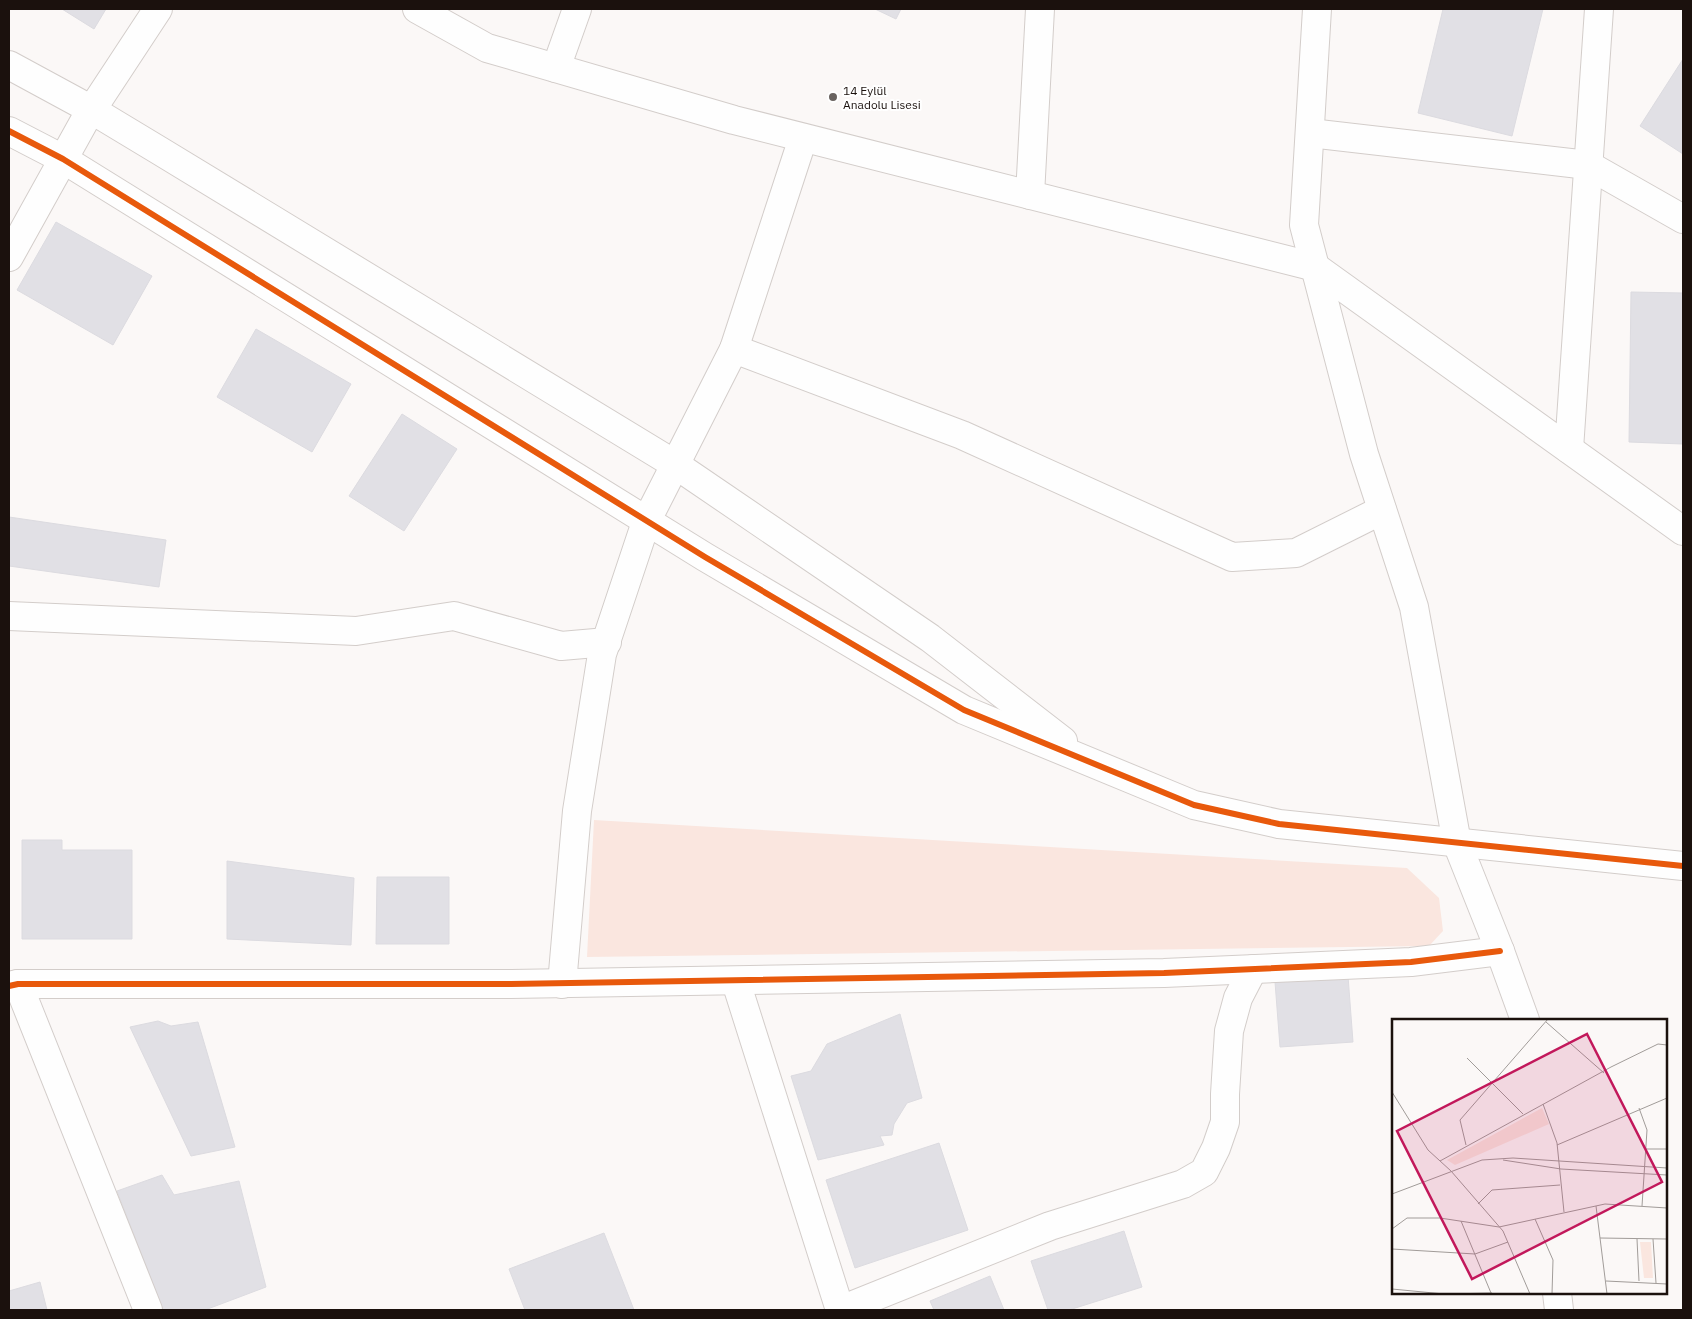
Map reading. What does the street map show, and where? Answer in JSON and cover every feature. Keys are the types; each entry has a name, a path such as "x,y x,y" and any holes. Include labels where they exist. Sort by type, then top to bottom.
{"street":[{"path":"9,257 92,110 158,9"},
{"path":"417,9 487,48 734,120 1315,268 1683,531"},
{"path":"556,68 577,9"},
{"path":"1030,195 1040,9"},
{"path":"1317,9 1304,225 1364,454 1414,608 1457,843 1525,1019"},
{"path":"1569,449 1599,9"},
{"path":"9,66 92,110 676,465 930,638 1090,761"},
{"path":"9,131 63,159 646,522 964,710 1194,806 1279,824 1683,866"},
{"path":"1310,133 1588,165 1683,219"},
{"path":"562,984 577,811 602,654 646,522 734,349 803,138"},
{"path":"734,349 962,434 1232,557 1296,553 1382,510"},
{"path":"9,616 356,631 454,616 561,646 606,642"},
{"path":"148,1310 13,985 562,984 1154,974 1411,962 1500,951"},
{"path":"736,982 841,1310 1050,1226 1183,1184 1204,1172 1216,1148 1225,1122 1229,1031 1238,998 1252,969"},
{"path":"1557,1294 1559,1310"}],"shaded area":[{"path":"594,820 1407,868 1439,898 1443,931 1429,946 587,957"}],"building":[{"path":"62,9 106,9 94,29"},
{"path":"875,9 901,9 896,19"},
{"path":"1443,9 1543,9 1512,136 1418,113"},
{"path":"1683,59 1683,154 1640,126"},
{"path":"56,222 152,276 113,345 17,290"},
{"path":"1631,292 1683,293 1683,444 1629,442"},
{"path":"256,329 351,384 312,452 217,397"},
{"path":"402,414 457,449 404,531 349,496"},
{"path":"9,517 166,540 159,587 9,566"},
{"path":"22,840 62,840 62,850 132,850 132,939 22,939"},
{"path":"227,861 354,878 351,945 227,939"},
{"path":"377,877 449,877 449,944 376,944"},
{"path":"1348,976 1353,1042 1280,1047 1275,982"},
{"path":"900,1014 922,1098 907,1103 894,1124 892,1135 880,1136 884,1145 818,1160 791,1076 811,1071 827,1044"},
{"path":"158,1021 171,1026 198,1022 235,1147 191,1156 130,1027"},
{"path":"939,1143 968,1230 855,1268 826,1180"},
{"path":"162,1175 174,1195 239,1181 266,1287 205,1310 163,1310 117,1191"},
{"path":"1124,1231 1142,1287 1069,1310 1048,1310 1031,1261"},
{"path":"604,1233 634,1310 525,1310 509,1269"},
{"path":"990,1276 1004,1310 934,1310 930,1301"},
{"path":"40,1282 47,1310 9,1310 9,1291"}],"cycle path":[{"path":"9,131 63,159 705,557 964,710 1194,805 1279,824 1683,866"},
{"path":"9,986 18,984 511,984 1164,973 1411,962 1500,951"}],"place":[{"name":"14 Eylül Anadolu Lisesi","path":"833,97"}]}
